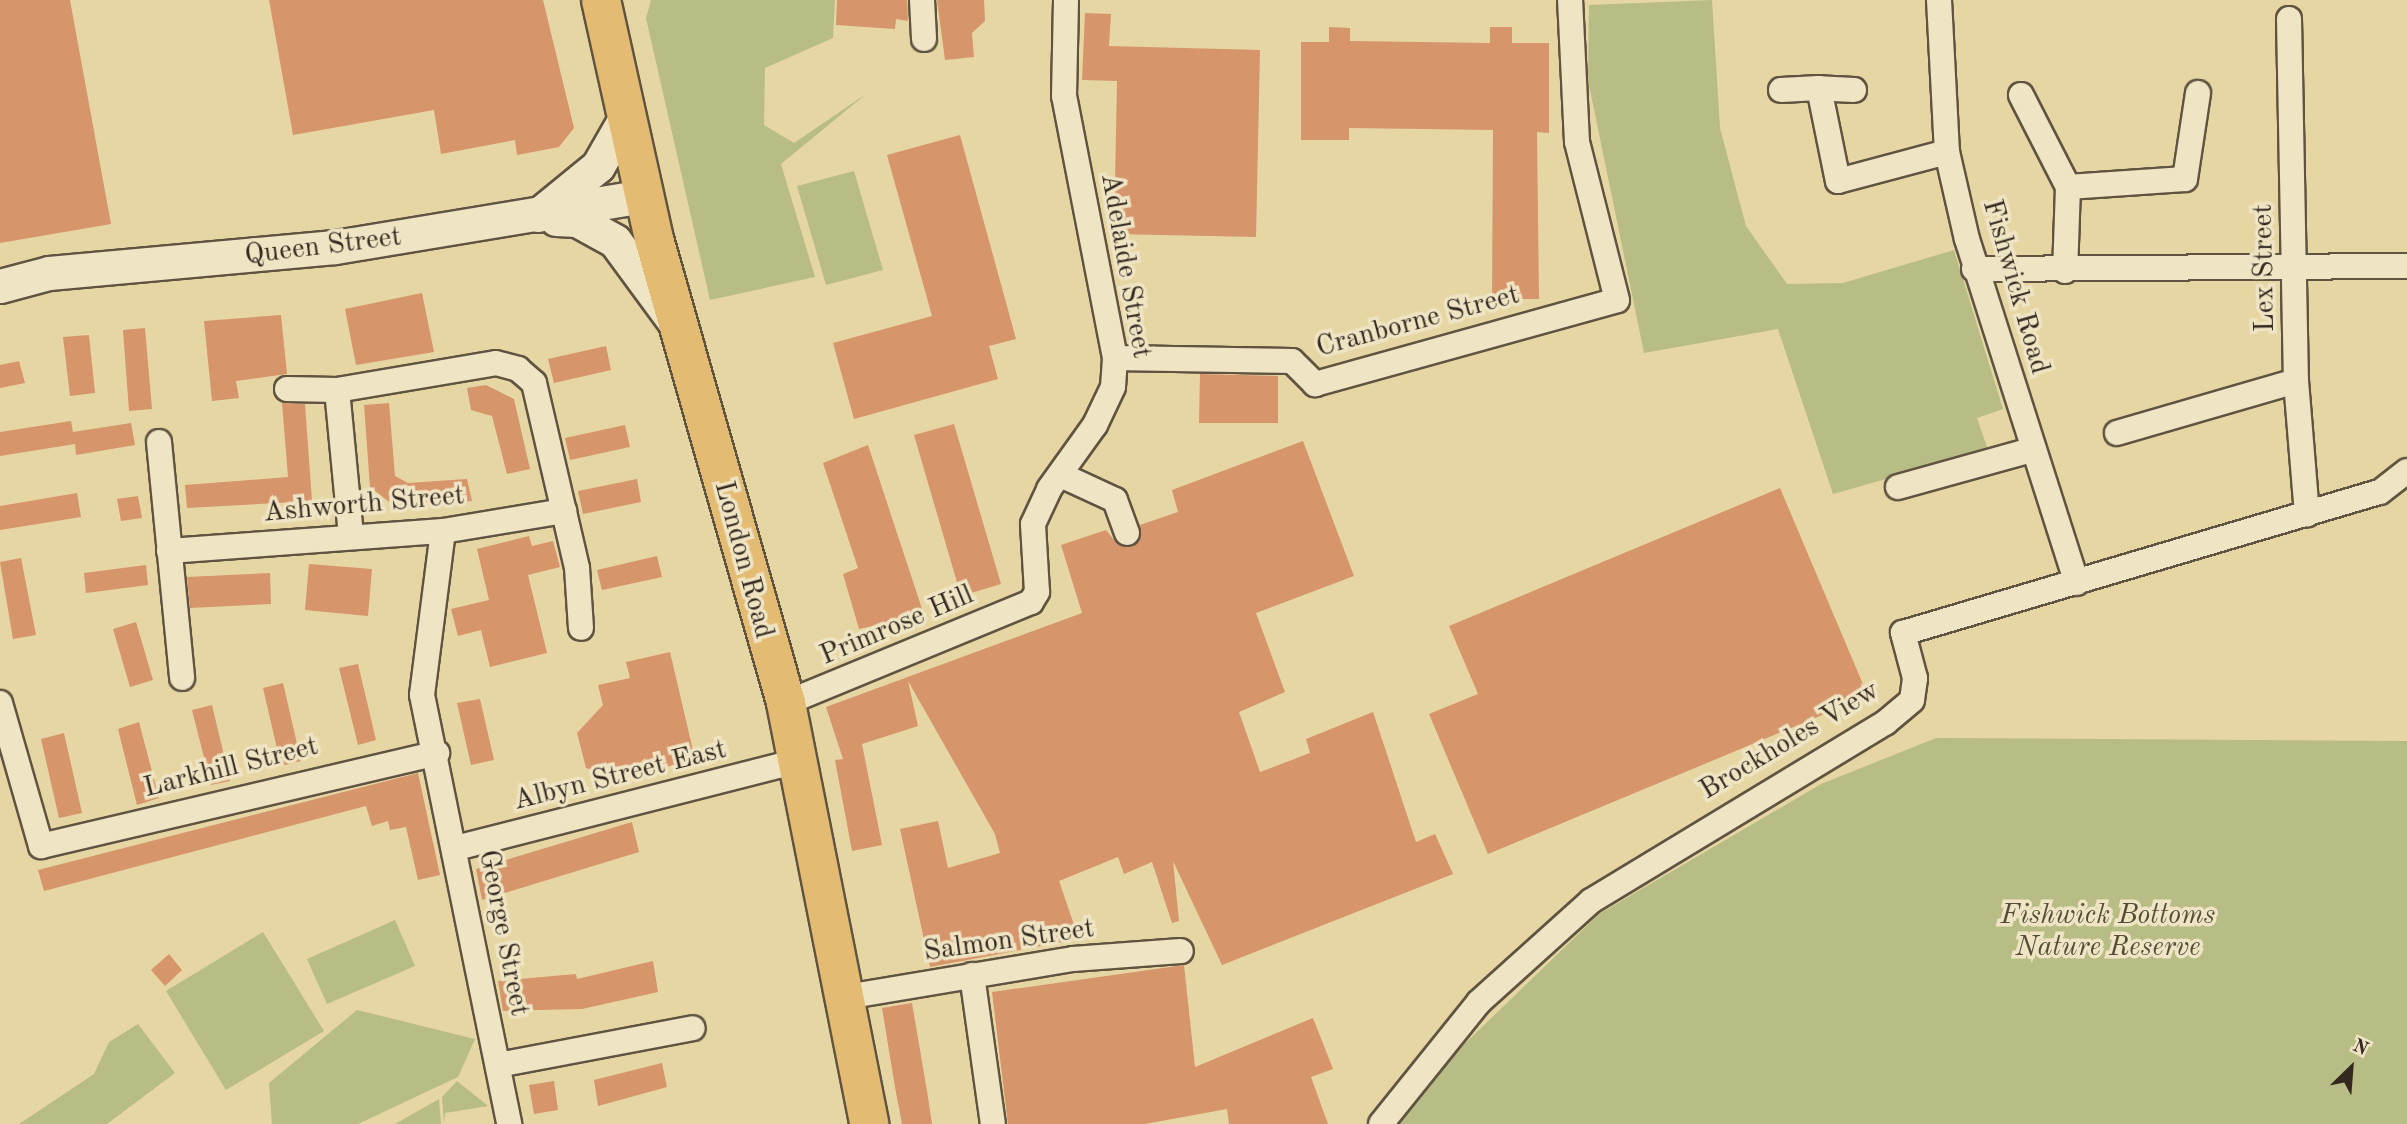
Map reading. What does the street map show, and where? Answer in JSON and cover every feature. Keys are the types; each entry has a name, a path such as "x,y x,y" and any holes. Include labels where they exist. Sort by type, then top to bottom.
{"highway":[{"path":"605,17 627,0"},
{"name":"London Road","path":"605,17 644,195 786,703 869,1124"}],"street":[{"path":"922,0 924,39"},
{"name":"Adelaide Street","path":"1031,602 1039,580 1033,524 1113,387 1115,358 1063,96 1066,0"},
{"name":"Cranborne Street","path":"1115,358 1292,361 1315,384 1617,300 1577,142 1570,0"},
{"name":"Fishwick Road","path":"1938,0 1947,152 1974,269 2031,450 2077,583"},
{"name":"Lex Street","path":"2289,19 2296,381 2307,515"},
{"path":"1819,88 1838,181 1947,152"},
{"path":"1781,90 1854,90"},
{"path":"2068,187 2185,179 2199,93"},
{"path":"2021,95 2068,187 2065,271"},
{"path":"536,216 598,166 626,117"},
{"name":"Queen Street","path":"0,286 49,273 250,257 536,216 644,195"},
{"path":"536,216 603,231 681,330"},
{"path":"1974,269 2295,270 2407,266"},
{"path":"287,388 337,390 496,363 518,369 534,383 577,568 581,628"},
{"path":"2118,433 2296,381"},
{"path":"337,390 351,536"},
{"path":"159,442 181,678"},
{"path":"1898,487 2031,450"},
{"name":"Brockholes View","path":"1381,1124 1479,1002 1591,901 1885,723 1912,700 1915,678 1903,633 2380,492 2407,471"},
{"path":"1063,476 1115,500 1126,533"},
{"name":"Ashworth Street","path":"169,551 443,531 564,511"},
{"name":"George Street","path":"443,531 422,695 437,753 509,1124"},
{"name":"Primrose Hill","path":"786,703 1031,602"},
{"name":"Larkhill Street","path":"0,703 41,846 437,753"},
{"name":"Albyn Street East","path":"456,848 798,761"},
{"name":"Salmon Street","path":"846,997 972,975 1181,951"},
{"path":"972,975 993,1124"},
{"path":"498,1065 693,1028"}],"green space":[{"path":"651,0 835,0 833,38 765,68 764,125 794,143 866,94 781,164 815,277 710,300 646,18"},
{"path":"1712,0 1720,128 1746,226 1787,284 1843,283 1954,250 2003,409 1977,418 1988,450 1833,494 1778,329 1644,353 1588,80 1589,5"},
{"path":"854,171 883,270 826,285 797,186"},
{"name":"Fishwick Bottoms Nature Reserve","path":"1936,738 2407,741 2407,1124 1398,1124 1423,1084 1599,914 1821,784"},
{"path":"395,920 415,966 327,1004 307,959"},
{"path":"263,932 324,1031 226,1090 166,991"},
{"path":"357,1010 475,1039 458,1077 358,1124 272,1124 269,1083"},
{"path":"138,1024 175,1073 107,1124 19,1124 94,1074 109,1042"},
{"path":"457,1081 488,1106 445,1113 444,1124 442,1097"},
{"path":"439,1099 441,1124 395,1124"}],"building":[{"path":"0,0 70,0 111,224 0,243"},
{"path":"269,0 543,0 574,128 559,147 517,155 515,140 441,154 434,110 293,135"},
{"path":"837,0 907,0 908,21 896,19 895,29 836,25"},
{"path":"937,0 984,0 985,21 972,33 974,57 945,60"},
{"path":"1085,13 1111,14 1109,46 1260,50 1256,237 1114,234 1117,81 1082,80"},
{"path":"1329,27 1350,28 1350,41 1490,43 1490,27 1512,27 1512,43 1549,43 1549,133 1537,132 1539,299 1492,299 1493,130 1349,128 1349,140 1301,140 1301,42 1329,42"},
{"path":"960,135 1016,339 989,346 998,379 854,419 833,343 932,316 887,155"},
{"path":"422,293 434,352 356,365 345,309"},
{"path":"281,315 287,374 236,381 239,398 212,401 204,321"},
{"path":"145,328 152,409 129,411 123,330"},
{"path":"89,335 95,393 70,396 63,337"},
{"path":"606,346 611,370 554,383 548,359"},
{"path":"19,361 25,383 0,388 0,365"},
{"path":"1200,374 1278,376 1278,423 1199,423"},
{"path":"486,385 514,399 530,469 507,474 492,416 471,410 467,388"},
{"path":"282,403 305,404 312,501 187,508 185,485 288,477"},
{"path":"389,403 395,476 408,483 467,479 472,501 397,508 370,487 364,405"},
{"path":"71,421 73,432 131,423 135,445 76,455 75,444 0,456 0,432"},
{"path":"954,424 1001,584 961,596 914,435"},
{"path":"625,425 630,447 570,460 565,438"},
{"path":"1303,441 1354,576 1256,613 1285,692 1239,712 1260,772 1310,753 1306,739 1373,712 1416,842 1435,834 1453,874 1222,965 1173,861 1179,921 1172,923 1152,862 1124,874 1118,857 1059,881 1079,939 930,967 900,829 938,821 948,868 1000,853 995,834 908,681 918,726 862,744 882,845 852,851 835,760 843,759 826,707 1082,613 1061,545 1106,530 1118,545 1133,547 1141,536 1140,525 1178,512 1172,490"},
{"path":"868,445 924,615 859,629 843,574 858,568 823,463"},
{"path":"637,479 641,502 583,514 578,491"},
{"path":"1780,488 1868,696 1488,854 1429,714 1478,694 1449,626"},
{"path":"77,493 81,517 0,530 0,506"},
{"path":"138,496 142,518 121,521 117,499"},
{"path":"529,536 532,546 553,541 560,567 528,575 547,653 490,667 481,630 458,636 451,609 489,600 477,549"},
{"path":"657,556 662,577 602,590 597,570"},
{"path":"21,558 36,635 13,639 0,562"},
{"path":"309,564 372,569 368,616 305,610"},
{"path":"146,565 148,585 86,593 84,573"},
{"path":"270,573 271,604 190,608 187,577"},
{"path":"136,622 153,680 130,687 113,629"},
{"path":"670,652 695,759 649,772 645,758 623,778 586,768 577,733 603,705 598,685 630,678 626,662"},
{"path":"358,664 376,740 358,745 339,668"},
{"path":"283,683 301,761 281,766 263,688"},
{"path":"480,699 494,760 471,765 457,703"},
{"path":"212,705 230,781 211,785 192,710"},
{"path":"139,722 159,798 137,805 118,729"},
{"path":"64,733 82,813 59,818 41,739"},
{"path":"418,773 440,875 418,880 406,827 390,830 388,821 372,826 366,806 44,891 38,870"},
{"path":"632,822 639,852 482,900 476,869"},
{"path":"169,954 182,970 165,986 151,970"},
{"path":"653,961 658,992 582,1009 503,1011 498,981 576,974 577,979"},
{"path":"1184,965 1195,1067 1313,1018 1333,1069 1311,1077 1328,1124 1229,1124 1227,1109 1145,1124 1008,1124 992,992"},
{"path":"912,1003 932,1124 902,1124 895,1087 882,1008"},
{"path":"662,1063 667,1087 598,1106 594,1080"},
{"path":"554,1081 558,1110 534,1114 529,1085"}]}
